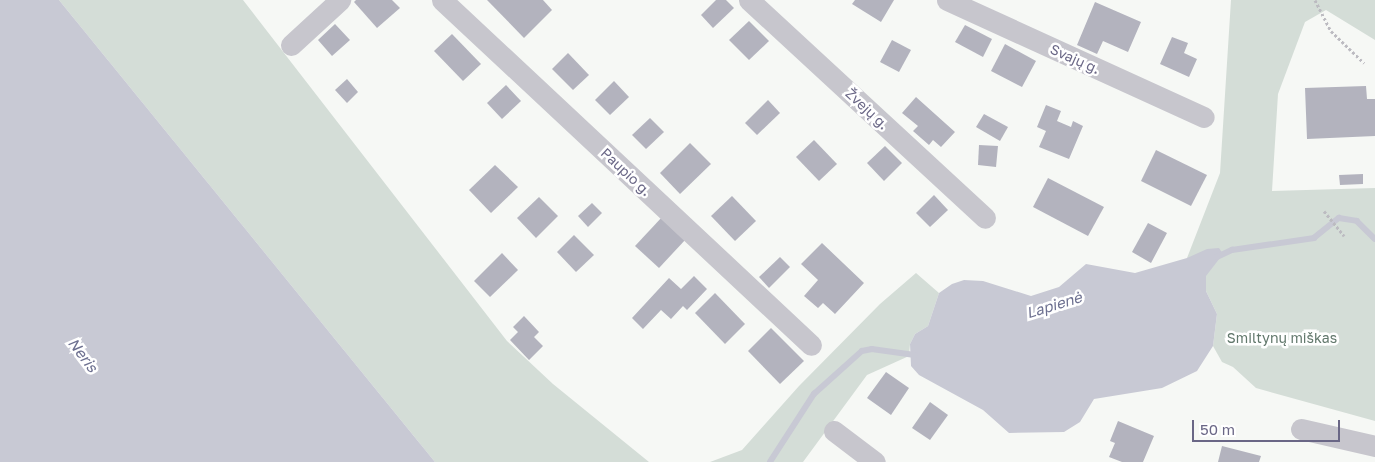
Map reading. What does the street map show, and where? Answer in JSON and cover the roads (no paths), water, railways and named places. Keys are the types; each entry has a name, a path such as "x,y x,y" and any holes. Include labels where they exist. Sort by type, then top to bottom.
{"street":[{"path":"291,45 340,0"},
{"name":"Paupio g.","path":"442,0 810,345"},
{"name":"Žvejų g.","path":"749,0 985,218"},
{"name":"Svajų g.","path":"948,0 1204,117"},
{"path":"1301,429 1375,446"},
{"path":"834,431 875,462"}],"water":[{"name":"Neris","path":"0,0 59,0 435,462 0,462"},
{"path":"1219,248 1223,254 1206,276 1206,291 1217,314 1213,346 1197,371 1162,388 1094,399 1080,422 1064,432 1009,433 983,410 919,375 911,366 910,344 915,334 928,326 939,293 952,284 964,280 983,281 1031,296 1059,287 1086,264 1135,273 1187,258 1207,249"}],"waterway":[{"name":"Lapienė","path":"1217,257 1232,250 1314,238 1339,218 1357,221 1375,239"},
{"name":"Lapienė","path":"770,462 814,394 862,351 872,349 915,355"}],"park label":[{"name":"Smiltynų miškas","path":"1282,338"}]}
